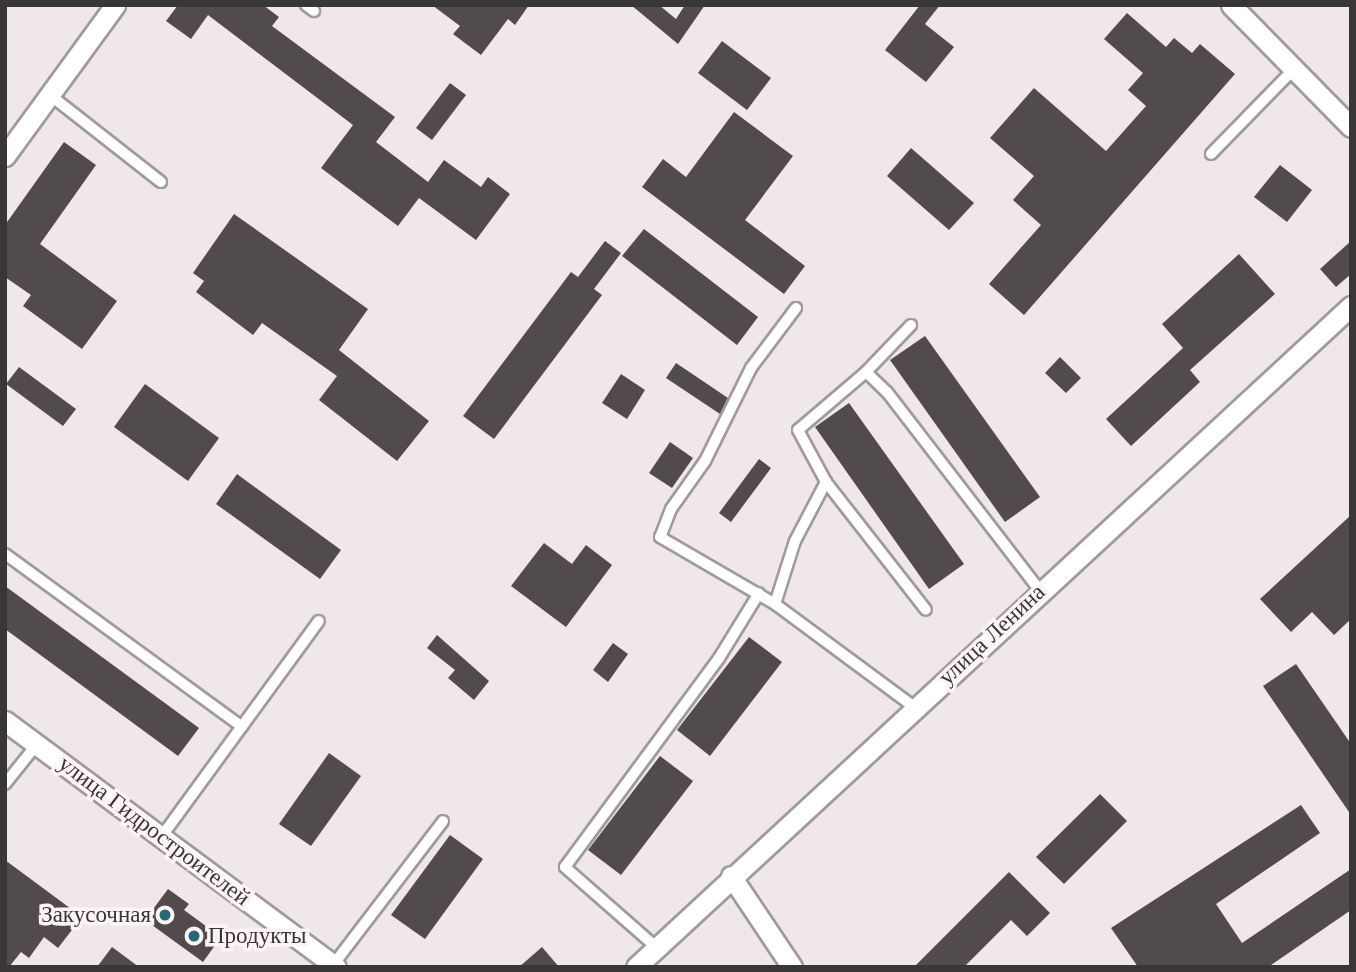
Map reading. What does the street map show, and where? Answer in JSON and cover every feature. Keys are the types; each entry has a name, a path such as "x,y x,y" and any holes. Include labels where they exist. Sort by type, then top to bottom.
{"street":[{"path":"5,156 115,5"},
{"path":"1231,5 1351,127"},
{"name":"улица Ленина","path":"636,967 731,876 1351,306"},
{"name":"улица Гидростроителей","path":"5,721 335,966"},
{"path":"731,876 792,967"}],"lane":[{"path":"1211,154 1294,69"},
{"path":"50,95 161,182"},
{"path":"796,309 751,368 705,461 671,509 660,537 759,593 914,707"},
{"path":"911,325 866,372 798,430 826,482 926,610"},
{"path":"866,372 887,392 1040,591"},
{"path":"775,604 795,541 826,482"},
{"path":"5,554 242,727"},
{"path":"656,947 565,867 719,658 759,593"},
{"path":"162,836 318,621"},
{"path":"5,784 37,744"},
{"path":"335,966 443,821"}],"building":[{"path":"178,5 263,5 279,17 272,26 395,117 376,142 428,182 444,160 481,187 488,177 510,194 476,240 419,198 398,226 321,168 353,125 208,15 191,39 166,21"},
{"path":"432,5 529,5 515,25 508,19 481,55 453,34 460,26"},
{"path":"631,5 659,5 676,19 685,5 705,5 678,44"},
{"path":"920,5 940,5 925,24 954,47 926,82 885,50"},
{"path":"1127,13 1166,47 1174,38 1192,53 1200,44 1235,74 1024,315 989,284 1041,225 1013,200 1034,176 990,138 1034,88 1106,151 1146,106 1128,90 1143,73 1104,39"},
{"path":"722,41 771,78 747,110 698,73"},
{"path":"450,83 466,95 432,140 416,128"},
{"path":"734,112 793,156 745,220 805,266 784,294 642,187 663,159 686,177"},
{"path":"64,142 96,165 40,244 117,301 82,349 23,306 31,295 5,277 5,225"},
{"path":"911,148 974,203 949,230 887,176"},
{"path":"1280,165 1312,190 1287,222 1254,197"},
{"path":"234,214 368,309 339,350 429,421 397,461 319,400 337,376 262,323 253,335 196,292 204,281 193,273"},
{"path":"644,229 758,317 737,345 622,256"},
{"path":"605,241 621,253 594,289 602,295 494,439 463,416 571,272 578,277"},
{"path":"1351,241 1351,274 1336,287 1320,269"},
{"path":"1239,254 1275,294 1190,370 1200,382 1131,446 1106,419 1183,348 1162,324"},
{"path":"925,336 1040,497 1005,522 890,360"},
{"path":"1060,357 1081,378 1066,393 1045,373"},
{"path":"676,363 728,398 720,414 666,378"},
{"path":"19,367 76,409 63,426 6,384"},
{"path":"621,374 645,390 627,419 602,403"},
{"path":"145,384 219,438 188,481 114,427"},
{"path":"849,403 964,564 929,589 815,427"},
{"path":"670,442 693,458 672,488 649,473"},
{"path":"759,459 771,468 731,522 719,513"},
{"path":"237,474 341,550 320,579 216,504"},
{"path":"1351,515 1351,619 1334,635 1312,612 1291,632 1260,599"},
{"path":"544,543 572,564 586,545 612,565 566,627 511,586"},
{"path":"5,586 199,728 178,756 5,629"},
{"path":"437,635 489,681 474,700 448,678 455,670 427,648"},
{"path":"749,637 782,662 710,756 677,730"},
{"path":"613,643 628,654 608,682 593,670"},
{"path":"1296,664 1351,744 1351,815 1263,686"},
{"path":"329,753 361,776 311,846 279,824"},
{"path":"660,756 693,781 621,875 588,850"},
{"path":"1100,794 1127,821 1064,884 1036,857"},
{"path":"1301,805 1320,833 1216,904 1242,943 1351,869 1351,910 1268,967 1138,967 1111,928"},
{"path":"450,835 483,859 425,939 391,915"},
{"path":"5,860 82,917 58,948 44,937 29,958 21,952 9,967 5,967"},
{"path":"1009,872 1050,913 1027,936 1011,920 964,967 914,967"},
{"path":"168,889 189,904 184,910 221,937 203,962 145,920"},
{"path":"112,947 139,967 97,967"},
{"path":"542,947 559,967 519,967"}],"place":[{"name":"Закусочная","path":"165,915"},
{"name":"Продукты","path":"194,936"}]}
